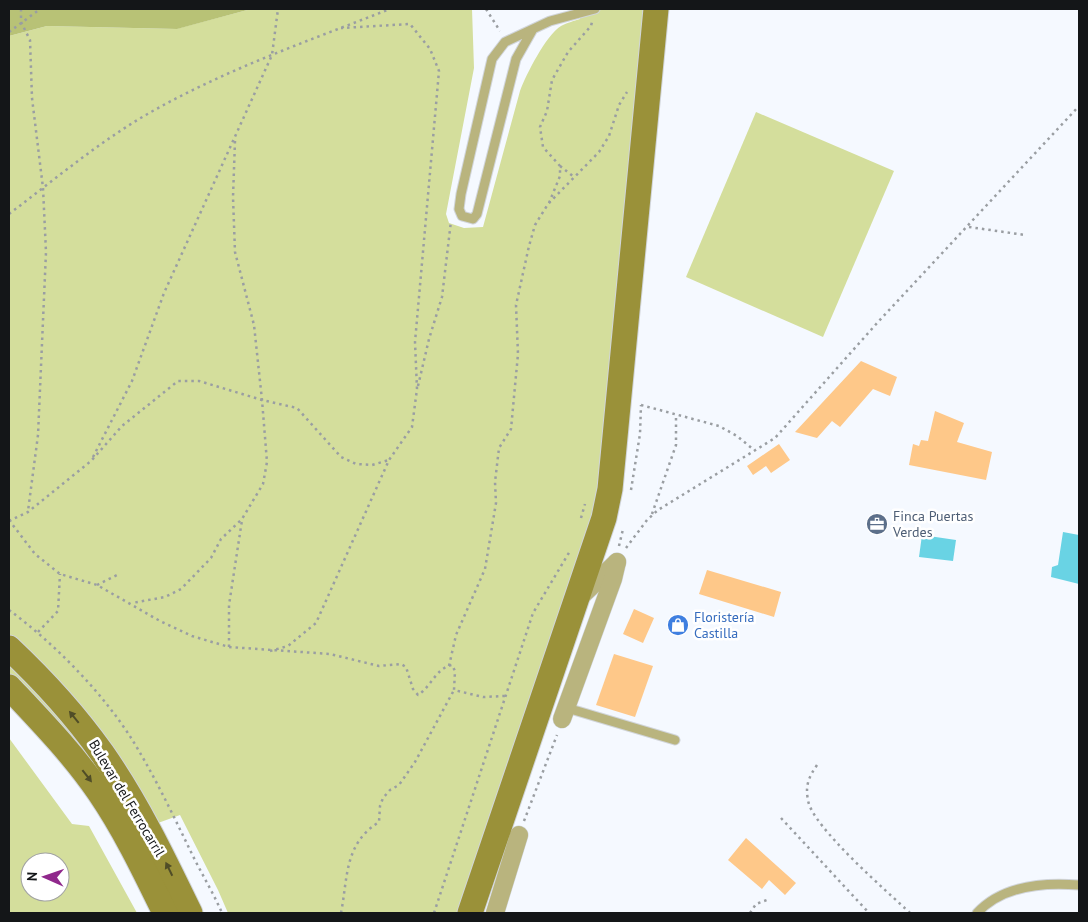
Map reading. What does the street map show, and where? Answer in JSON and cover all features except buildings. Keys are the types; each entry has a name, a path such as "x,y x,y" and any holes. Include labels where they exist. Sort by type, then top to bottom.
{"main road":[{"path":"470,913 604,518 610,489 620,402 656,9"},
{"name":"Bulevar del Ferrocarril","path":"9,648 73,715 103,754 158,848 190,913"},
{"name":"Bulevar del Ferrocarril","path":"9,687 65,749 99,791 140,860 165,913"}],"street":[{"path":"574,602 617,562"},
{"path":"565,714 613,579 617,562"},
{"path":"495,913 519,834"}],"lane":[{"path":"533,29 516,59 477,214 473,219 467,219 462,216 459,210 460,194 492,59 505,42 533,29 550,22 594,13"},
{"path":"565,714 675,740"},
{"path":"977,913 986,903 1006,892 1034,886 1079,885"}],"path":[{"path":"21,9 20,22 30,40 32,98 43,188 46,252 38,435 28,512"},
{"path":"9,32 40,9"},
{"path":"91,461 132,382 164,293 272,55 278,9"},
{"path":"9,214 92,151 160,107 272,55 390,9"},
{"path":"486,9 505,42"},
{"path":"574,177 560,166 542,147 540,127 547,111 552,80 568,52 591,26 594,13"},
{"path":"341,28 410,24 430,49 439,71 415,342 417,389"},
{"path":"548,204 564,190 599,152 609,136 619,105 631,87 630,97"},
{"path":"652,516 775,438 790,424 878,322 969,227 1079,106"},
{"path":"132,603 165,597 181,588 211,558 221,539 242,519 263,484 265,477 267,462 254,325 235,252 233,197 235,140"},
{"path":"389,460 372,465 356,464 341,456 297,408 262,400 199,381 178,381 122,426 91,461 28,512 9,521 35,554 60,574 97,585 132,603 160,621 192,636 230,647 330,654 379,666 401,664 406,667 413,688 418,695 449,666 456,635 485,569 496,503 496,482 500,448 511,429 518,354 516,305 535,225 548,204 560,176 560,166"},
{"path":"270,651 288,646 316,623 389,460 412,426 417,389 429,339 442,297 449,224 459,210"},
{"path":"969,227 1025,234"},
{"path":"620,402 652,406 676,415 718,426 738,436 754,450"},
{"path":"617,562 652,516 676,445 676,415"},
{"path":"579,526 586,499"},
{"path":"230,647 229,605 242,519"},
{"path":"434,913 533,612 575,544"},
{"path":"38,632 58,611 60,574"},
{"path":"97,585 117,575"},
{"path":"9,610 38,632 109,707 133,741 163,795 223,913"},
{"path":"341,913 350,858 358,840 379,822 380,806 383,798 390,790 399,785 415,762 440,712 452,698 455,671 452,665 449,666"},
{"path":"454,690 483,697 505,696"},
{"path":"519,834 565,714"},
{"path":"817,765 807,781 808,802 824,829 910,913"},
{"path":"781,818 869,913"},
{"path":"750,913 756,904 767,900"}],"green space":[{"path":"9,9 251,9 177,29 47,26 9,36"},
{"path":"251,9 472,9 474,68 446,214 449,223 464,228 483,227 520,91 549,38 561,26 580,19 580,9 646,9 601,481 585,542 458,913 228,913 180,815 158,823 9,636 9,36 47,26 176,29"},
{"path":"756,112 894,171 823,337 686,277"},
{"path":"9,661 67,723 131,816 34,699 9,675"},
{"path":"9,738 72,824 89,826 137,913 9,913"}],"water":[{"path":"1063,532 1079,535 1079,584 1051,577 1052,567 1058,565"},
{"path":"922,535 956,540 953,561 919,557"}],"place":[{"name":"Finca Puertas Verdes","path":"877,524"},
{"name":"Floristería Castilla","path":"678,625"}]}
